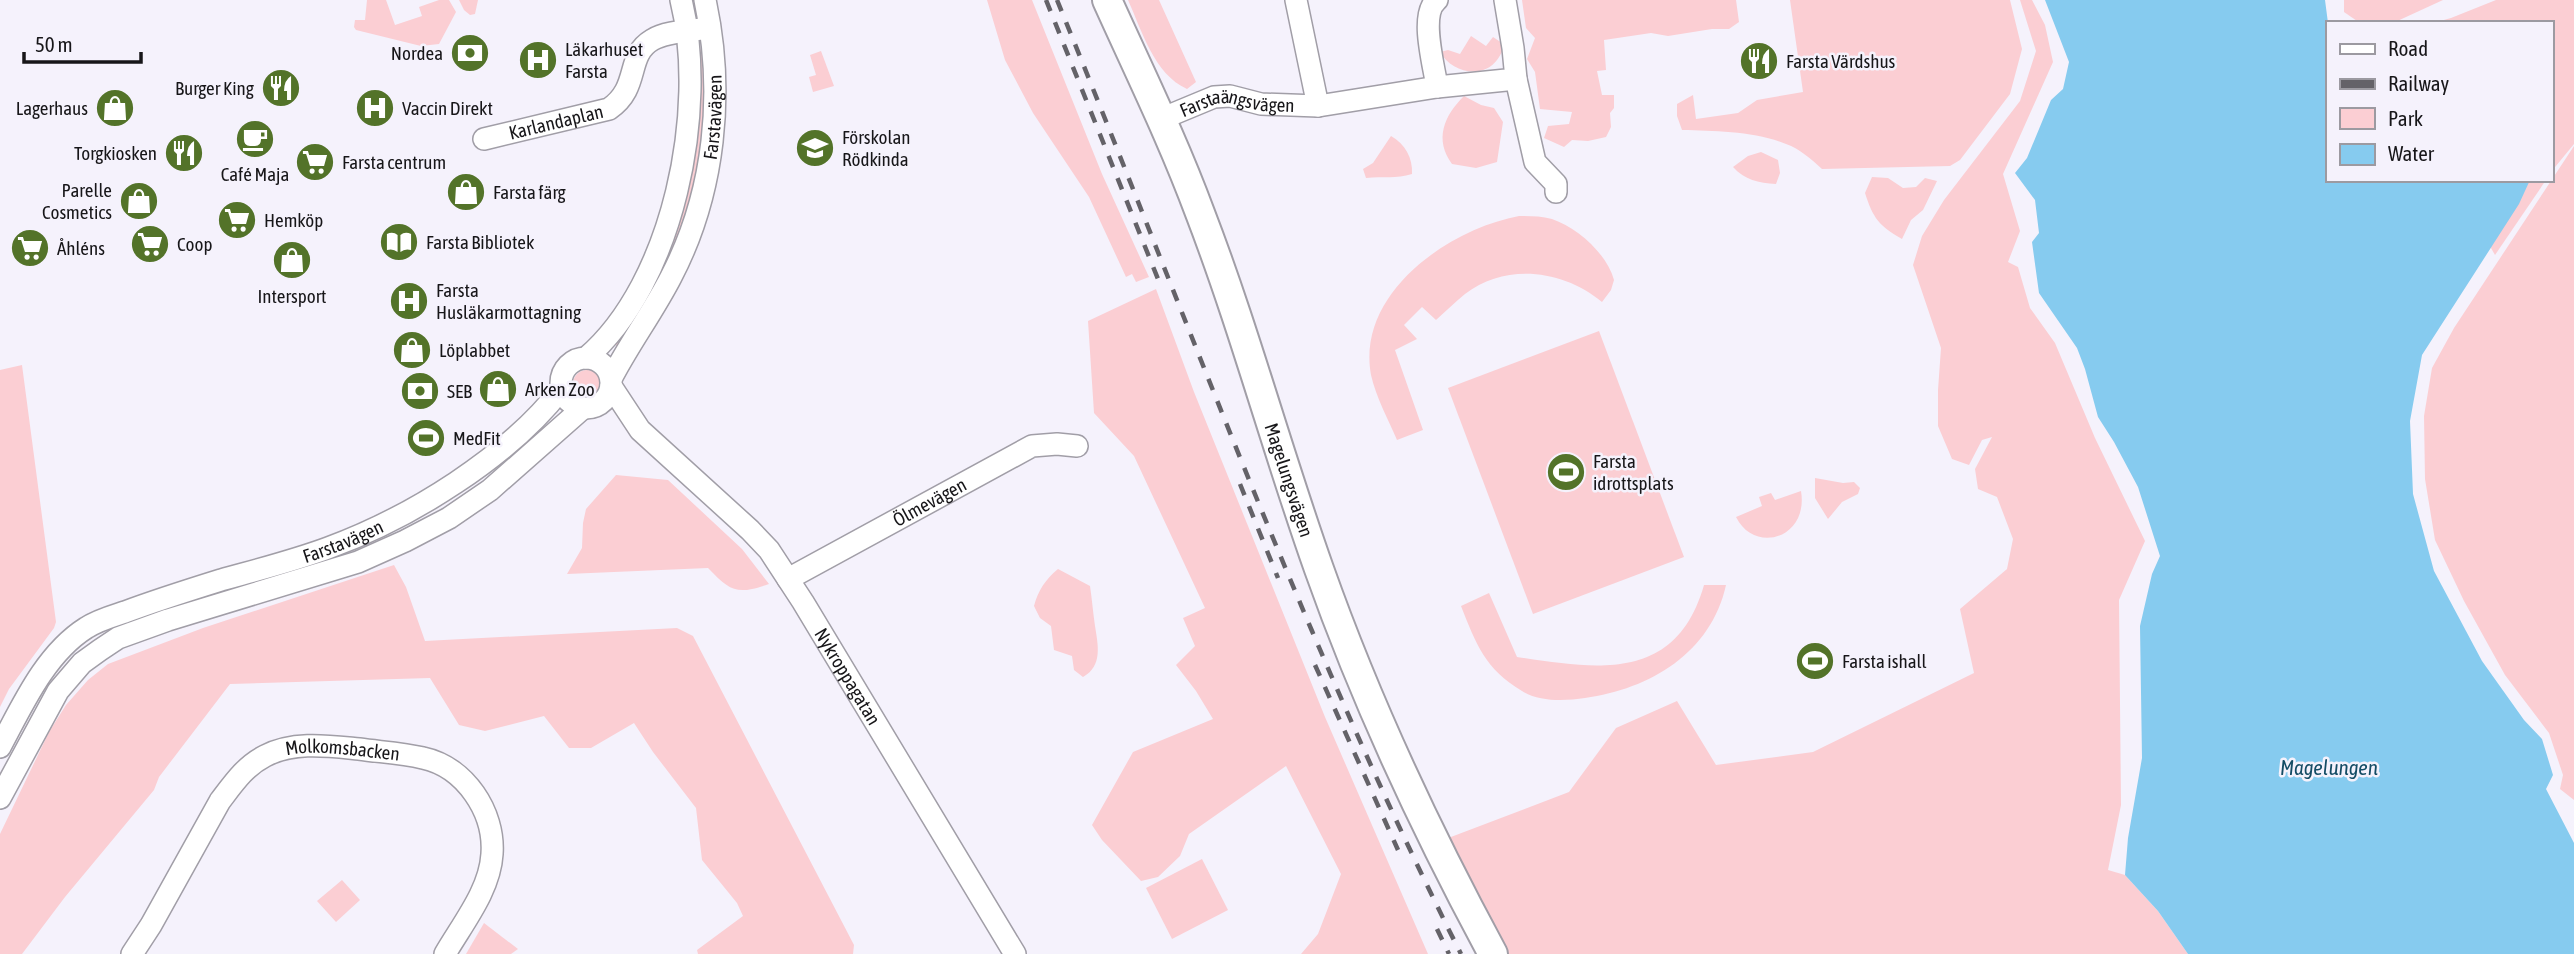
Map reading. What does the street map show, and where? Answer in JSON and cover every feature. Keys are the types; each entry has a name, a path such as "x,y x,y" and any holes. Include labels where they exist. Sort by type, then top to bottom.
{"main road":[{"name":"Magelungsvägen","path":"1107,0 1187,179 1221,267 1319,567 1343,632 1409,789 1493,954"}],"street":[{"name":"Farstavägen","path":"0,747 41,675 65,646 86,628 166,597 328,548 399,515 474,469 545,410 562,388 562,377 567,367 586,358 603,344 632,300 649,270 672,214 689,128 689,30 681,0"},
{"name":"Farstavägen","path":"0,797 58,691 82,663 118,638 358,562 384,551 449,518 515,470 589,408 605,400 611,383 671,279 695,218 709,167 715,109 711,28 705,0"},
{"name":"Farstaängsvägen","path":"1296,0 1318,106"},
{"path":"1437,0 1431,5 1427,21 1437,86"},
{"path":"1505,0 1516,79 1535,162 1556,184 1556,192"},
{"name":"Karlandaplan","path":"484,139 609,109 618,102 629,86 640,49 653,39 689,30 711,28"},
{"name":"Farstaängsvägen","path":"1161,120 1214,97 1230,96 1261,104 1318,106 1437,86 1516,79"},
{"path":"586,358 597,360 607,369 611,383"},
{"name":"Nykroppagatan","path":"611,383 640,430 750,530 769,551 1014,954"},
{"path":"562,388 573,405 589,408"},
{"name":"Nykroppagatan","path":"589,408 640,430"},
{"name":"Ölmevägen","path":"788,579 1032,446 1077,446"},
{"path":"308,576 328,548"},
{"path":"86,628 118,638"},
{"name":"Molkomsbacken","path":"132,954 220,801 234,783 247,768 264,756 300,745 342,747 425,758 459,776 472,790 483,807 491,830 490,873 445,954"}],"green space":[{"path":"367,0 386,0 395,25 422,16 419,7 439,0 449,0 456,12 439,44 421,46 356,30 355,20 365,20"},
{"path":"459,0 478,0 475,14 470,15 464,10"},
{"path":"987,0 1032,0 1102,174 1149,277 1136,282 1132,274 1126,277 1089,197 1033,113 1005,60"},
{"path":"1128,0 1159,0 1196,82 1187,89 1166,73 1150,50"},
{"path":"1522,0 1736,0 1739,22 1729,29 1668,36 1651,33 1604,40 1606,70 1597,71 1602,95 1614,95 1614,108 1610,113 1611,127 1606,137 1588,141 1572,140 1564,147 1544,138 1548,126 1569,124 1572,112 1540,109 1535,72 1527,59 1535,38 1526,28"},
{"path":"1790,0 2010,0 2022,49 2010,94 1960,160 1950,166 1822,169 1796,149 1761,136 1682,130 1677,116 1677,104 1693,95 1696,119 1738,113 1757,100 1803,92"},
{"path":"2020,0 2032,0 2045,25 2053,62 2003,174 2020,231 2008,262 2018,267 2030,308 2055,343 2095,438 2145,541 2119,600 2121,805 2108,870 2125,875 2158,911 2188,954 1506,954 1443,840 1569,792 1616,728 1677,701 1716,765 1813,752 1974,673 1960,609 2007,569 2013,539 1997,497 1978,489 1975,469 1992,437 1982,440 1969,465 1952,459 1938,426 1941,348 1913,265 1922,236 1944,200 2020,101 2036,51"},
{"path":"2344,0 2443,0 2397,21 2357,21 2344,12"},
{"path":"2496,0 2574,0 2574,144 2553,170 2553,21 2440,21"},
{"path":"1471,36 1486,46 1493,37 1505,45 1491,66 1475,72 1459,69 1440,52 1448,50 1460,54"},
{"path":"698,49 705,51 704,110 698,168 685,224 662,278 619,347 612,343 657,267"},
{"path":"821,51 834,86 813,92 809,77 816,75 810,55"},
{"path":"1464,96 1494,108 1503,122 1497,162 1476,168 1452,164 1447,155 1443,146 1444,128 1451,112"},
{"path":"1391,136 1407,152 1412,174 1366,178 1363,169 1373,163"},
{"path":"2574,146 2574,800 2560,789 2563,775 2549,733 2505,675 2464,601 2435,540 2425,479 2424,416 2432,368 2454,328 2550,182 2553,182"},
{"path":"1761,152 1778,160 1780,173 1776,184 1752,180 1733,167 1748,156"},
{"path":"1872,177 1888,178 1903,188 1916,187 1925,178 1937,181 1923,210 1911,220 1902,239 1882,225 1871,209 1865,193"},
{"path":"2453,182 2545,182 2495,255"},
{"path":"1519,216 1552,219 1581,235 1598,252 1610,270 1614,280 1611,290 1602,302 1587,291 1553,277 1516,274 1481,284 1465,294 1436,320 1422,307 1404,325 1417,339 1395,350 1423,430 1397,440 1371,375 1370,345 1378,317 1393,292 1413,270 1437,250 1492,223"},
{"path":"1156,289 1194,392 1325,717 1428,954 1301,954 1318,934 1341,874 1286,766 1189,834 1180,856 1158,877 1141,881 1102,840 1092,825 1133,752 1213,719 1176,665 1195,646 1183,618 1205,608 1134,456 1094,413 1088,321"},
{"name":"Farsta idrottsplats","path":"1599,331 1684,557 1533,614 1448,388"},
{"path":"22,365 56,622 9,689 0,707 0,370"},
{"path":"587,370 597,374 601,384 597,394 587,398 577,394 573,384 577,374"},
{"path":"616,475 668,480 742,549 769,584 749,590 735,589 729,587 708,568 567,574 582,548 586,509"},
{"path":"1815,478 1843,483 1854,482 1860,488 1858,494 1842,502 1828,519 1815,498"},
{"path":"1801,491 1801,507 1797,520 1789,530 1779,536 1755,536 1745,529 1736,517 1762,506 1759,497 1771,493 1775,500"},
{"path":"394,565 406,587 425,641 677,628 693,636 854,945 853,954 698,954 697,950 743,916 737,903 702,860 696,808 634,723 591,748 569,748 544,716 485,731 459,725 430,678 230,684 159,777 154,790 65,897 22,954 0,954 0,834 49,732 66,705 88,680 108,664 203,628"},
{"path":"1058,569 1090,586 1098,654 1094,667 1083,677 1074,670 1072,656 1054,650 1051,626 1040,618 1034,606 1043,585"},
{"path":"1704,585 1726,585 1707,630 1674,664 1632,686 1569,700 1544,699 1529,695 1509,683 1483,654 1461,606 1489,593 1517,657 1576,665 1604,665 1630,662 1654,654 1674,639 1691,617"},
{"path":"1202,859 1228,910 1172,939 1146,888"},
{"path":"342,880 360,900 336,922 317,901"},
{"path":"484,923 518,949 511,954 466,954"}],"water":[{"name":"Magelungen","path":"2045,0 2325,0 2328,21 2326,182 2529,182 2519,204 2422,355 2410,421 2413,494 2434,571 2482,661 2524,720 2542,739 2553,775 2546,789 2574,843 2574,954 2188,954 2158,911 2125,875 2128,838 2142,758 2140,626 2152,574 2160,556 2138,487 2098,417 2077,348 2039,293 2032,242 2039,233 2035,200 2015,173 2027,158 2051,100 2063,89 2069,62"}],"railway":[{"path":"1046,0 1162,289"},
{"path":"1057,0 1299,601 1350,720 1461,954"},
{"path":"1240,484 1278,578"},
{"path":"1315,665 1398,850"},
{"path":"1437,929 1449,954"}],"place":[{"name":"Nordea","path":"470,53"},
{"name":"Läkarhuset Farsta","path":"538,60"},
{"name":"Farsta Värdshus","path":"1759,61"},
{"name":"Burger King","path":"281,88"},
{"name":"Lagerhaus","path":"115,108"},
{"name":"Vaccin Direkt","path":"375,108"},
{"name":"Café Maja","path":"255,139"},
{"name":"Förskolan Rödkinda","path":"815,148"},
{"name":"Torgkiosken","path":"184,153"},
{"name":"Farsta centrum","path":"315,162"},
{"name":"Farsta färg","path":"466,192"},
{"name":"Parelle Cosmetics","path":"139,201"},
{"name":"Hemköp","path":"237,220"},
{"name":"Farsta Bibliotek","path":"399,242"},
{"name":"Coop","path":"150,244"},
{"name":"Åhléns","path":"30,248"},
{"name":"Intersport","path":"292,260"},
{"name":"Farsta Husläkarmottagning","path":"409,301"},
{"name":"Löplabbet","path":"412,350"},
{"name":"Arken Zoo","path":"498,389"},
{"name":"SEB","path":"420,391"},
{"name":"MedFit","path":"426,438"},
{"name":"Farsta idrottsplats","path":"1566,472"},
{"name":"Farsta ishall","path":"1815,661"}]}
